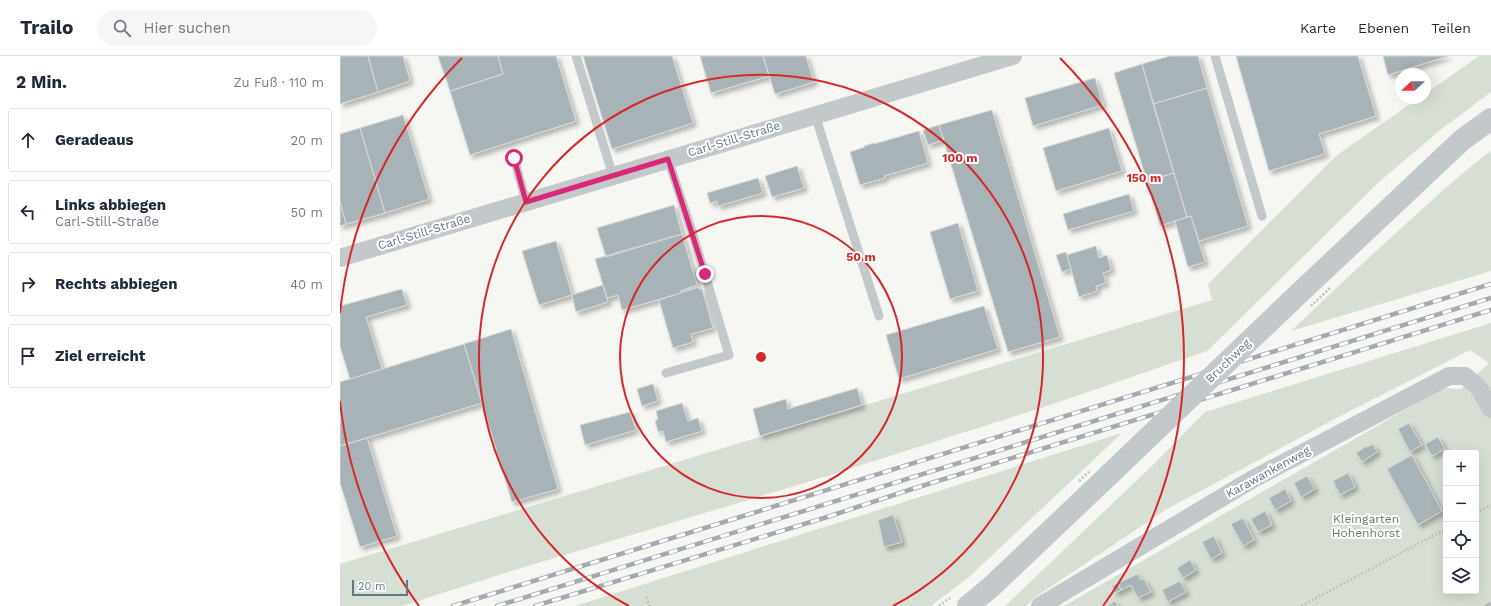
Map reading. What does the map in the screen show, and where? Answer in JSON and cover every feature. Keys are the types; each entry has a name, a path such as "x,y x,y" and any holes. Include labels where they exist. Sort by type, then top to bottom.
{"street":[{"name":"Carl-Still-Straße","path":"340,258 1013,56"},
{"name":"Bruchweg","path":"968,606 991,587 1291,300 1462,140 1491,119"},
{"name":"Karawankenweg","path":"1040,606 1253,479 1449,376 1464,376 1478,388 1491,409"}],"lane":[{"path":"576,56 613,176"},
{"path":"1215,56 1262,216"},
{"path":"814,115 879,316"},
{"path":"514,158 526,202"},
{"path":"666,373 729,355 694,238 668,159"}],"path":[{"path":"1479,512 1491,506"},
{"path":"1301,606 1443,531"},
{"path":"646,597 650,606"}],"green space":[{"path":"1479,56 1491,56 1491,92 1439,131 1379,182 1207,351 1050,405 811,481 505,573 402,606 340,606 340,564 1212,300 1208,284 1337,155 1410,104 1431,104 1431,90"},
{"path":"1491,151 1491,271 1291,331 1439,194"},
{"name":"Kleingarten Hohenhorst","path":"1491,323 1491,606 1064,606 1443,388 1461,389 1489,363 1470,350 1344,414 1167,509 1037,596 1026,606 1005,606 1155,463 1205,412"},
{"path":"1122,433 969,577 931,606 575,606"}],"building":[{"path":"340,56 368,56 378,92 340,104"},
{"path":"368,56 403,56 410,81 378,92"},
{"path":"438,56 498,56 503,74 450,91"},
{"path":"498,56 556,56 576,121 470,155 450,91 503,74"},
{"path":"583,56 672,56 693,123 612,149"},
{"path":"700,56 763,56 769,76 711,93"},
{"path":"763,56 806,56 814,82 775,94"},
{"path":"1170,56 1198,56 1207,88 1153,104 1142,64"},
{"path":"1236,56 1358,56 1376,116 1319,134 1325,154 1269,171"},
{"path":"1383,56 1448,56 1410,68 1395,68 1395,73 1388,75"},
{"path":"1142,64 1174,173 1147,181 1114,73"},
{"path":"1095,78 1103,105 1033,126 1025,98"},
{"path":"1207,88 1248,226 1199,241 1191,216 1187,217 1153,104"},
{"path":"992,110 1060,337 1008,352 939,125"},
{"path":"403,115 429,199 385,213 360,128"},
{"path":"939,125 944,140 928,145 923,130"},
{"path":"360,128 385,213 346,224 340,202 340,134"},
{"path":"1109,128 1122,171 1056,191 1043,148"},
{"path":"919,131 928,163 860,185 850,152 865,147 864,146"},
{"path":"797,166 804,188 772,197 765,176"},
{"path":"1174,173 1187,217 1160,226 1147,181"},
{"path":"758,178 763,193 718,206 717,201 710,203 707,193"},
{"path":"1129,194 1134,211 1068,230 1063,214"},
{"path":"340,202 346,224 340,226"},
{"path":"674,205 682,234 606,257 597,228"},
{"path":"1191,216 1205,262 1188,267 1175,221"},
{"path":"958,223 978,291 950,299 930,232"},
{"path":"682,234 697,285 680,291 681,293 622,310 618,295 607,298 595,259"},
{"path":"556,241 572,295 539,305 522,251"},
{"path":"1096,246 1099,258 1107,255 1111,270 1103,273 1106,283 1096,286 1097,291 1079,297 1067,255"},
{"path":"1066,252 1071,269 1062,272 1056,255"},
{"path":"603,285 608,302 576,312 572,295"},
{"path":"699,287 699,289 702,289 713,328 691,334 693,342 673,348 659,300"},
{"path":"402,289 407,305 366,317 382,369 350,379 340,346 340,306"},
{"path":"984,306 998,349 899,379 886,335"},
{"path":"511,329 558,489 512,502 464,344"},
{"path":"464,344 482,403 340,446 340,382"},
{"path":"653,384 658,401 642,406 637,389"},
{"path":"857,388 862,405 760,436 753,409 786,399 788,409"},
{"path":"682,403 688,421 698,418 702,431 666,442 663,431 658,432 655,420 658,420 656,411"},
{"path":"630,412 636,430 585,445 580,425"},
{"path":"1409,423 1422,445 1410,452 1398,429"},
{"path":"1438,437 1445,449 1432,456 1425,444"},
{"path":"367,438 397,536 360,547 340,483 340,446"},
{"path":"1373,444 1377,452 1362,462 1356,453"},
{"path":"1412,455 1442,511 1418,525 1387,469"},
{"path":"1348,473 1355,487 1340,495 1333,481"},
{"path":"1307,476 1315,489 1301,497 1294,483"},
{"path":"1285,489 1291,501 1275,510 1269,498"},
{"path":"1265,511 1272,525 1258,532 1251,519"},
{"path":"893,515 902,542 884,547 878,520"},
{"path":"1243,518 1254,540 1243,546 1231,524"},
{"path":"1214,536 1222,553 1211,559 1202,542"},
{"path":"1190,560 1196,570 1183,578 1177,568"},
{"path":"1138,574 1141,580 1144,579 1151,592 1138,598 1131,585 1121,590 1118,583"},
{"path":"1180,581 1186,592 1168,602 1162,590"},
{"path":"1118,583 1121,590 1115,593 1112,586"},
{"path":"1115,601 1118,606 1107,606"},
{"path":"1491,601 1491,606 1482,606"}],"railway":[{"path":"453,606 1491,284"},
{"path":"497,606 1491,298"},
{"path":"535,606 824,518 912,489 1491,310"}],"route":[{"path":"514,158 526,202 668,159 705,274"}]}
